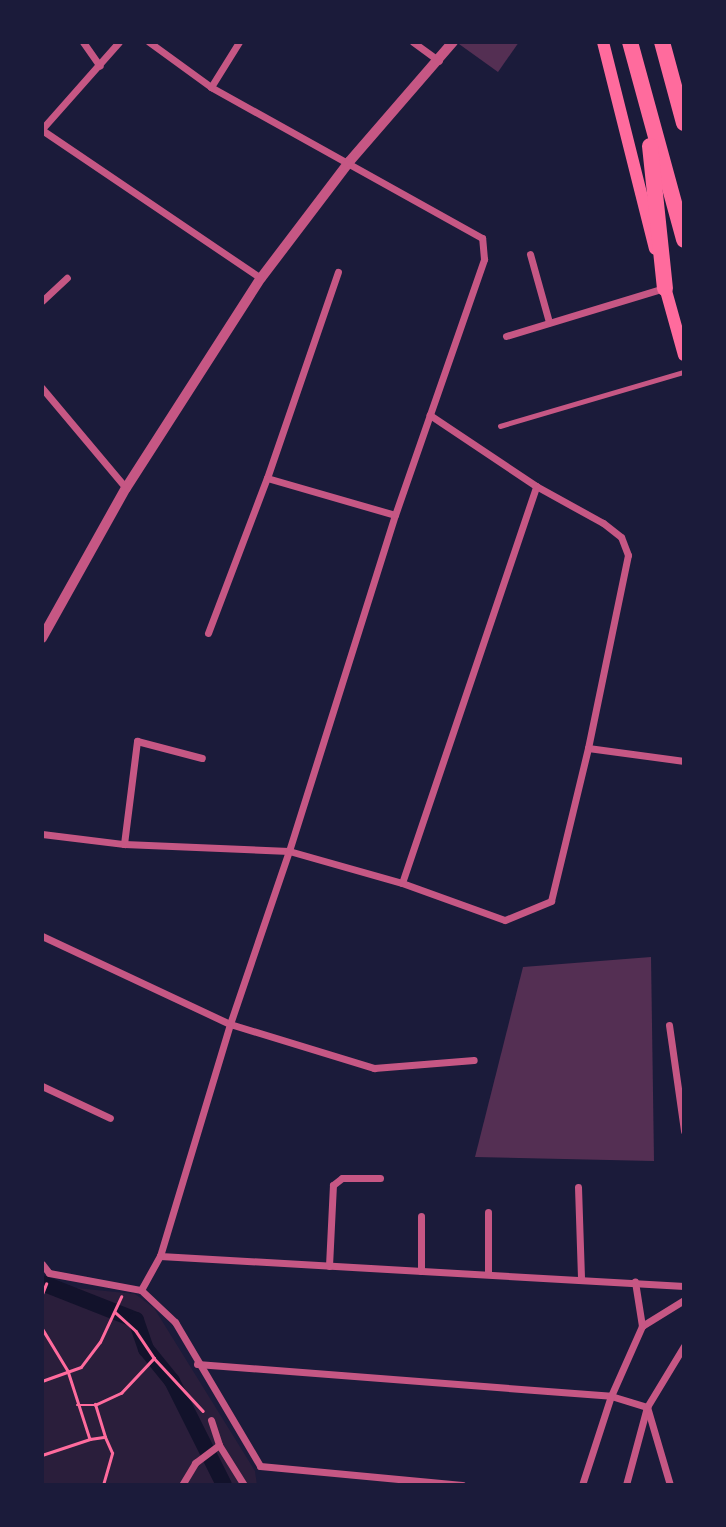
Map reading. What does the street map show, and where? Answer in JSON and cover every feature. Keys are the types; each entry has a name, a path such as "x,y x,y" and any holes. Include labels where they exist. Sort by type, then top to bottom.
{"highway":[{"path":"631,42 684,240"},
{"path":"662,42 684,123"},
{"path":"645,98 665,288"}],"main road":[{"path":"603,42 684,355"}],"street":[{"path":"83,42 100,66"},
{"path":"118,42 42,130 261,278"},
{"path":"141,1290 160,1256 230,1024 289,851 395,515 484,259 482,238 211,86 149,42"},
{"path":"211,86 239,42"},
{"path":"413,42 439,61"},
{"path":"42,638 126,488 261,278 349,162 453,42"},
{"path":"530,254 549,322"},
{"path":"208,633 267,478 338,272"},
{"path":"42,301 67,278"},
{"path":"506,336 665,288"},
{"path":"42,388 126,488"},
{"path":"42,834 124,844 289,851 402,883 505,920 551,901 588,748 628,555 621,537 603,523 536,486 430,415"},
{"path":"267,478 395,515"},
{"path":"402,883 536,486"},
{"path":"124,844 137,741 202,758"},
{"path":"588,748 684,761"},
{"path":"42,936 230,1024 374,1068 474,1060"},
{"path":"669,1025 684,1132"},
{"path":"42,1086 110,1118"},
{"path":"329,1266 333,1185 342,1178 380,1178"},
{"path":"578,1187 581,1279"},
{"path":"488,1212 488,1274"},
{"path":"421,1216 421,1271"},
{"path":"160,1256 684,1286"},
{"path":"42,1264 50,1273 141,1290 175,1322 197,1364 260,1466 462,1485"},
{"path":"582,1485 611,1396 642,1326 635,1282"},
{"path":"642,1326 684,1300"},
{"path":"626,1485 647,1407 684,1346"},
{"path":"197,1364 611,1396 647,1407"},
{"path":"647,1407 670,1485"},
{"path":"211,1420 219,1445 244,1485"},
{"path":"182,1485 195,1463 219,1445"}],"lane":[{"path":"500,426 684,372"}],"path":[{"path":"42,1381 81,1367 91,1356 125,1287"},
{"path":"115,1312 136,1331 154,1358 211,1420"},
{"path":"42,1328 68,1371 90,1439"},
{"path":"77,1405 95,1405 121,1393 154,1358"},
{"path":"95,1405 112,1453 103,1485"},
{"path":"42,1455 90,1439 105,1437"}],"shaded area":[{"path":"42,1277 57,1286 135,1294 154,1308 255,1471 257,1485 42,1485"}],"building":[{"path":"519,42 498,72 459,44"},
{"path":"651,957 654,1161 475,1157 523,967"}],"waterway":[{"path":"42,1283 136,1320 146,1349 172,1381 224,1485"}]}
